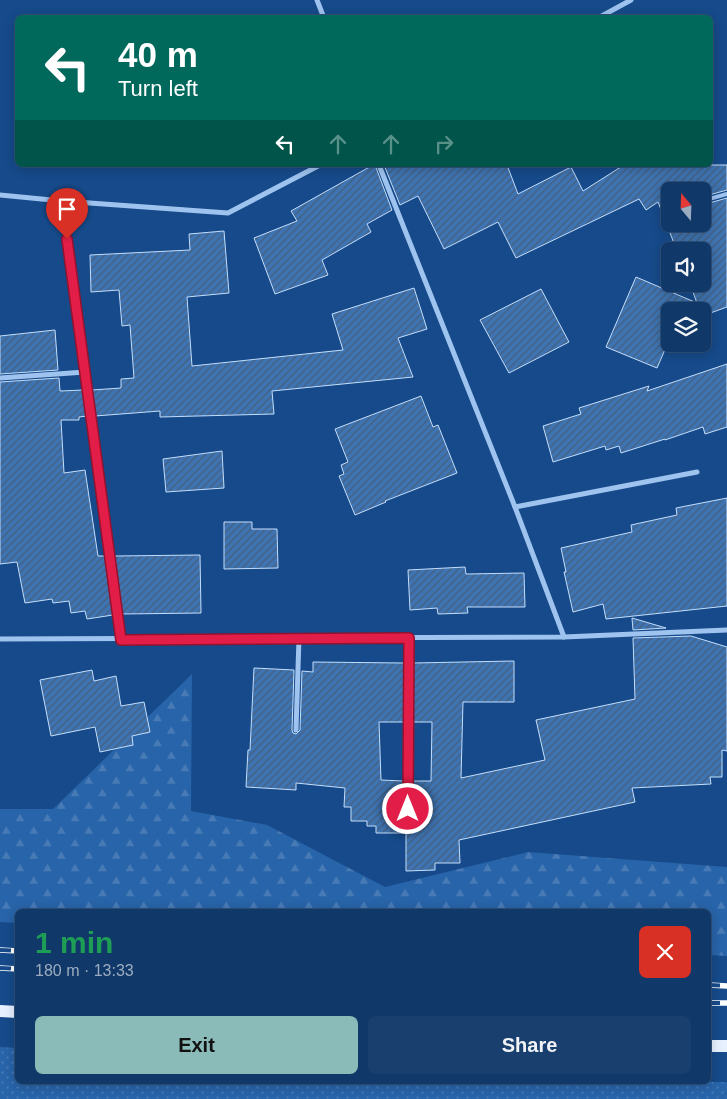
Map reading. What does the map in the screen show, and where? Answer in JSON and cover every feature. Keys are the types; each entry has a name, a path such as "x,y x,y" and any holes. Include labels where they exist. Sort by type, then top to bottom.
{"main road":[{"path":"0,1011 15,1012"},
{"path":"711,1046 727,1046"}],"street":[{"path":"317,0 323,15"},
{"path":"604,15 631,0"},
{"path":"0,195 62,202 228,213 316,167"},
{"path":"380,167 515,507 564,637"},
{"path":"62,202 121,640"},
{"path":"0,378 86,372"},
{"path":"515,507 697,472"},
{"path":"0,639 564,637 727,630"},
{"path":"296,730 298,638"},
{"path":"408,809 409,638"}],"lane":[{"path":"711,198 727,194"}],"green space":[{"path":"192,674 191,811 267,825 385,887 528,852 727,867 727,956 711,955 711,909 15,909 15,923 0,922 0,809 53,809"},
{"path":"0,1047 15,1048 15,1084 711,1084 711,1082 727,1082 727,1099 0,1099"}],"building":[{"path":"713,165 727,165 727,190 711,194 711,182 661,182 661,210 658,202 646,210 639,199 516,258 498,222 444,249 418,196 400,205 385,167 508,167 518,194 571,167 583,191 621,167 713,167"},
{"path":"369,167 376,167 392,210 367,224 371,232 322,260 328,275 275,294 254,238 297,221 291,211"},
{"path":"727,198 727,307 711,313 711,302 697,302 693,292 711,292 711,242 674,242 670,232 711,232 711,202"},
{"path":"224,231 229,293 187,297 192,366 343,350 332,314 414,288 427,329 398,338 413,377 272,391 274,414 160,417 160,411 95,416 92,390 121,388 121,379 134,378 130,325 122,326 119,290 91,292 90,255 190,250 189,234"},
{"path":"636,277 661,288 661,292 671,292 695,302 661,302 661,352 664,352 657,368 606,347"},
{"path":"541,289 569,342 509,373 480,320"},
{"path":"55,330 58,370 0,374 0,336"},
{"path":"727,364 727,427 705,434 703,427 621,453 619,446 606,450 605,446 553,462 543,426 581,414 579,408 649,386 647,391"},
{"path":"59,378 60,391 83,390 87,416 79,417 79,420 61,420 64,473 85,470 98,556 105,556 113,615 87,619 85,611 71,613 69,601 53,603 52,599 25,603 17,562 0,564 0,382"},
{"path":"421,396 433,427 438,425 457,473 385,501 355,515 339,476 344,474 341,465 348,462 335,429"},
{"path":"222,451 224,488 166,492 163,459"},
{"path":"727,498 727,606 606,619 603,604 573,612 561,548 632,532 631,525 677,515 676,508"},
{"path":"224,522 252,522 252,529 277,529 278,568 224,569"},
{"path":"200,555 201,613 122,614 114,556"},
{"path":"465,567 466,574 524,573 525,607 467,607 468,613 438,614 437,608 410,610 408,570"},
{"path":"632,618 666,628 633,630"},
{"path":"691,636 727,647 727,751 722,750 722,777 710,777 711,784 632,788 635,802 459,840 460,863 435,863 435,870 406,871 406,833 376,833 376,826 367,826 367,821 351,821 351,807 344,807 345,788 296,783 296,790 246,787 248,750 250,750 254,668 294,670 292,730 296,734 300,730 302,671 313,672 313,662 404,663 404,722 379,722 381,780 404,781 404,809 408,813 412,809 413,781 431,781 432,722 413,722 413,663 514,661 514,702 463,702 461,778 545,760 536,720 635,699 633,638"},
{"path":"92,670 94,681 116,676 121,706 144,702 150,732 132,736 133,745 100,752 95,727 51,736 40,680"}],"railway":[{"path":"0,950 15,951"},
{"path":"0,968 15,969"},
{"path":"711,985 727,986"},
{"path":"711,1003 727,1003"}],"route":[{"path":"67,239 121,640 409,638 408,809"}]}
